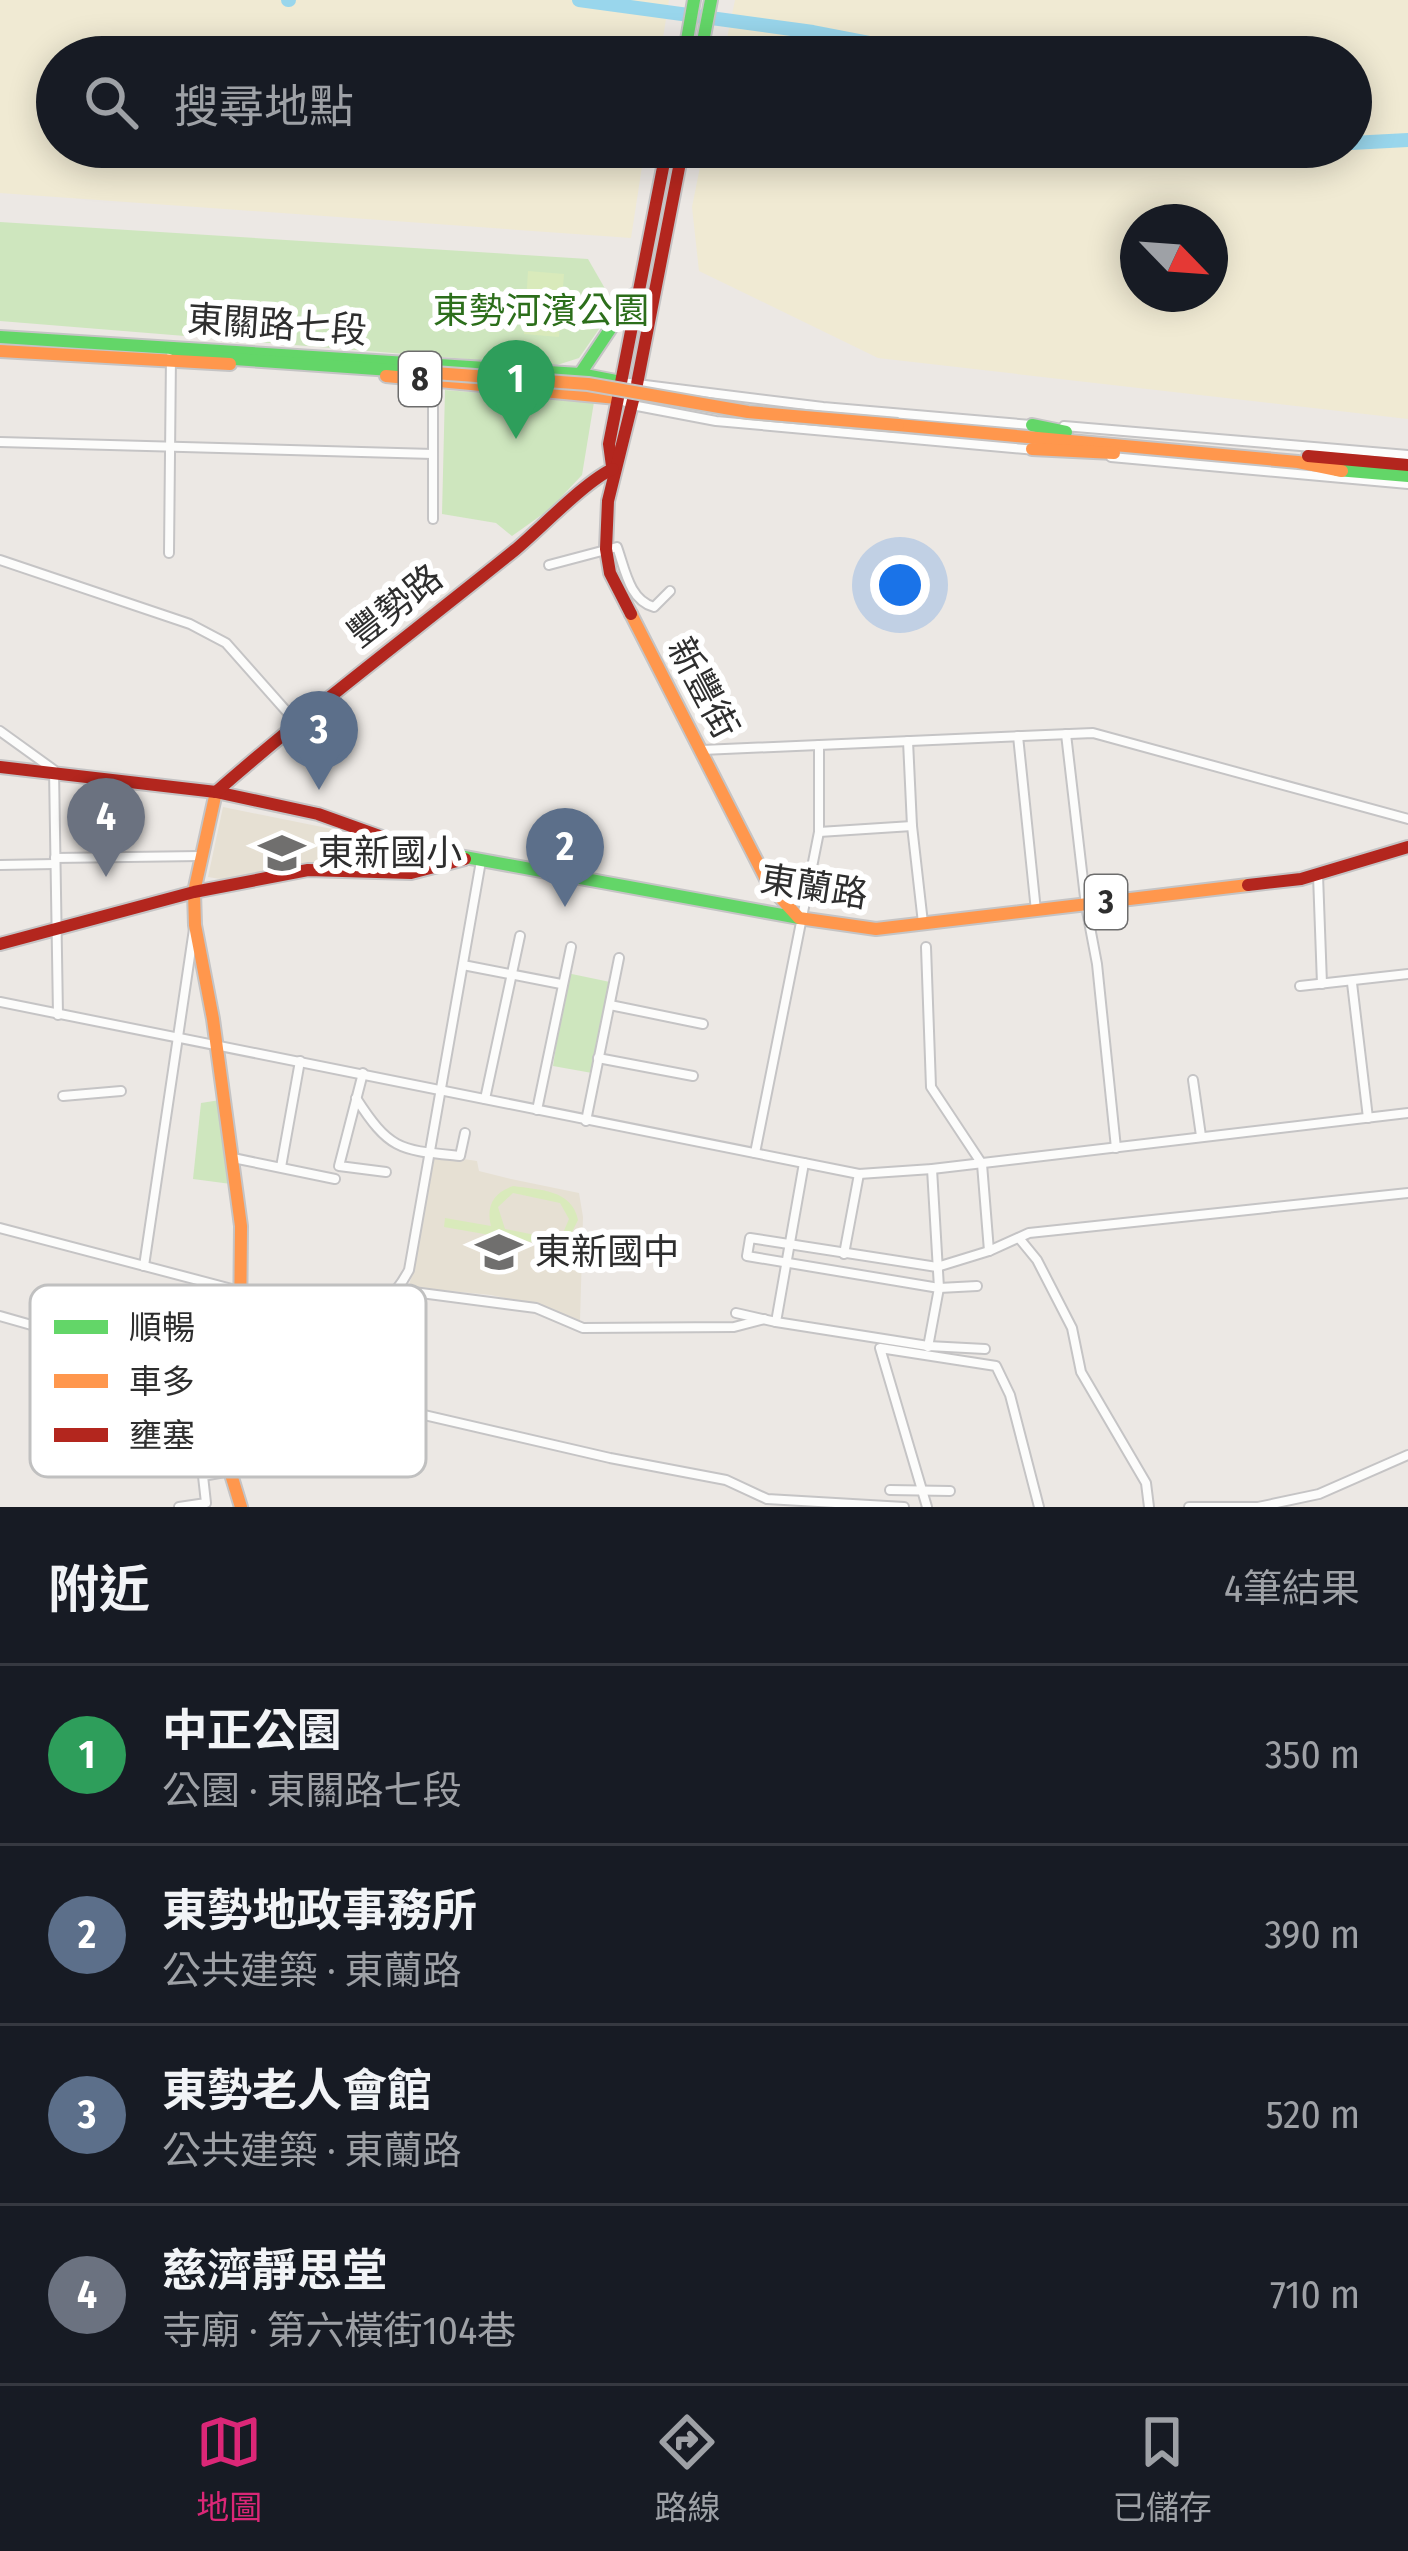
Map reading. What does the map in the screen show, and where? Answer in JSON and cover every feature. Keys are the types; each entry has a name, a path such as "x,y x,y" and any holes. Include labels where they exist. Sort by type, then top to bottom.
{"main road":[{"path":"688,36 694,0"},
{"path":"704,36 711,0"},
{"path":"613,469 608,444 663,168"},
{"path":"613,469 637,385 679,168"},
{"path":"580,374 638,287"},
{"name":"東關路七段","path":"0,337 44,346 433,376 617,398"},
{"name":"東關路七段","path":"0,351 44,346"},
{"path":"171,355 588,384 748,412 1345,466"},
{"name":"東關路七段","path":"171,355 523,370 621,382"},
{"path":"522,386 523,370"},
{"path":"1032,425 1345,466 1408,480"},
{"path":"1032,449 1345,466 1408,465"},
{"name":"新豐街","path":"613,469 604,548 610,573 770,885 799,918"},
{"name":"豐勢路","path":"216,792 296,722 516,549 585,491 596,476 613,469"},
{"path":"0,767 216,792 194,892 195,925 233,1158 242,1285"},
{"name":"東蘭路","path":"216,792 318,814 425,853 873,929 1318,875 1408,847"},
{"path":"0,944 194,892 308,870 411,873 476,859"},
{"path":"232,1477 242,1507"}],"street":[{"path":"169,553 171,355"},
{"path":"433,376 434,519"},
{"path":"621,382 1032,425 1408,455"},
{"path":"617,398 716,421 1408,480"},
{"path":"0,442 433,454"},
{"path":"549,566 617,547 635,595 644,604 654,607 670,591"},
{"path":"0,560 190,624 226,643 296,722"},
{"path":"0,731 54,770 58,1015"},
{"path":"1066,734 1116,1148"},
{"path":"1018,736 1036,911"},
{"path":"702,750 1112,736 1408,819"},
{"path":"908,741 923,923"},
{"path":"755,1153 819,832 819,745"},
{"path":"819,832 912,826"},
{"path":"0,866 200,856"},
{"path":"401,1285 409,1270 463,964 476,859"},
{"path":"1318,875 1322,984"},
{"path":"144,1266 195,925"},
{"path":"485,1099 520,936"},
{"path":"537,1110 571,947"},
{"path":"926,947 932,1087 982,1164 988,1251"},
{"path":"586,1120 620,958"},
{"path":"463,964 560,984"},
{"path":"1300,986 1408,974"},
{"path":"1352,983 1368,1118"},
{"path":"0,1002 859,1174 982,1164 1408,1113"},
{"path":"610,1005 703,1024"},
{"path":"598,1058 693,1076"},
{"path":"281,1167 300,1061"},
{"path":"363,1073 339,1166 386,1172"},
{"path":"1192,1080 1201,1136"},
{"path":"63,1096 121,1091"},
{"path":"356,1098 374,1126 398,1148 460,1156 466,1133"},
{"path":"233,1158 335,1179"},
{"path":"776,1322 804,1163"},
{"path":"927,1350 939,1288 932,1169"},
{"path":"844,1254 859,1174"},
{"path":"977,1286 939,1288 747,1256 750,1238 937,1267 1029,1233 1408,1193"},
{"path":"0,1228 218,1285"},
{"path":"1019,1238 1037,1260 1072,1328 1081,1372 1146,1483 1149,1507"},
{"path":"426,1294 536,1308 583,1328 734,1327 764,1319"},
{"path":"736,1313 996,1366 1010,1395 1039,1507"},
{"path":"0,1316 30,1325"},
{"path":"927,1507 880,1348 986,1348"},
{"path":"426,1415 726,1480 767,1499 904,1507"},
{"path":"1189,1507 1258,1507 1319,1494 1408,1455"},
{"path":"179,1507 206,1502 202,1477"},
{"path":"890,1490 950,1491"}],"shaded area":[{"name":"東新國小","path":"223,807 337,830 356,839 346,866 232,881 208,877"},
{"name":"東新國中","path":"435,1155 477,1161 479,1171 579,1193 583,1217 580,1321 552,1309 491,1295 409,1285"}],"green space":[{"name":"東勢河濱公園","path":"0,222 588,259 615,306 579,358 554,366 0,321"},
{"path":"528,271 564,274 559,337 524,334"},
{"path":"445,390 594,402 582,475 550,509 512,536 496,523 442,514"},
{"path":"567,973 610,982 592,1073 553,1066"},
{"path":"220,1100 231,1184 193,1179 201,1103"},
{"path":"506,1189 543,1190 569,1202 578,1220 568,1240 579,1242 577,1250 444,1227 445,1218 491,1226 493,1201","holes":["513,1193 560,1203 569,1219 555,1239 505,1229 498,1207"]}],"sand":[{"path":"0,0 669,0 663,36 36,36 36,168 642,168 631,238 0,193"},
{"path":"735,0 1408,0 1408,419 878,358 699,271 692,207 700,168 1372,168 1372,36 727,36"}],"waterway":[{"path":"579,0 834,36"},
{"path":"1372,142 1408,140"}],"traffic: fast":[{"path":"688,36 694,0"},
{"path":"704,36 711,0"},
{"path":"580,374 633,295"},
{"path":"0,337 580,374 621,382"},
{"path":"171,348 190,356 434,373"},
{"path":"1032,425 1066,432"},
{"path":"1337,470 1408,476"},
{"path":"410,847 799,918"}],"traffic: slow":[{"path":"0,351 230,364"},
{"path":"434,373 588,384 748,412 898,425"},
{"path":"386,376 617,398"},
{"path":"898,425 1298,462 1342,471"},
{"path":"1032,449 1114,453"},
{"path":"631,614 769,885 799,918 876,929 1248,885"},
{"path":"216,792 194,892 195,925 241,1226 240,1285"},
{"path":"232,1477 241,1507"}],"traffic: jam":[{"path":"612,466 609,444 663,168"},
{"path":"631,614 610,573 608,501 637,384 679,168"},
{"path":"1308,456 1408,465"},
{"path":"216,792 613,469"},
{"path":"0,767 216,792 318,814 410,847"},
{"path":"1248,885 1301,879 1408,847"},
{"path":"0,944 194,892 308,870 411,873 465,859"}],"place":[{"name":"中正公園","path":"516,439"},
{"name":"東勢老人會館","path":"319,790"},
{"name":"東新國小","path":"282,853"},
{"name":"慈濟靜思堂","path":"106,877"},
{"name":"東勢地政事務所","path":"565,907"},
{"name":"東新國中","path":"499,1252"}]}
